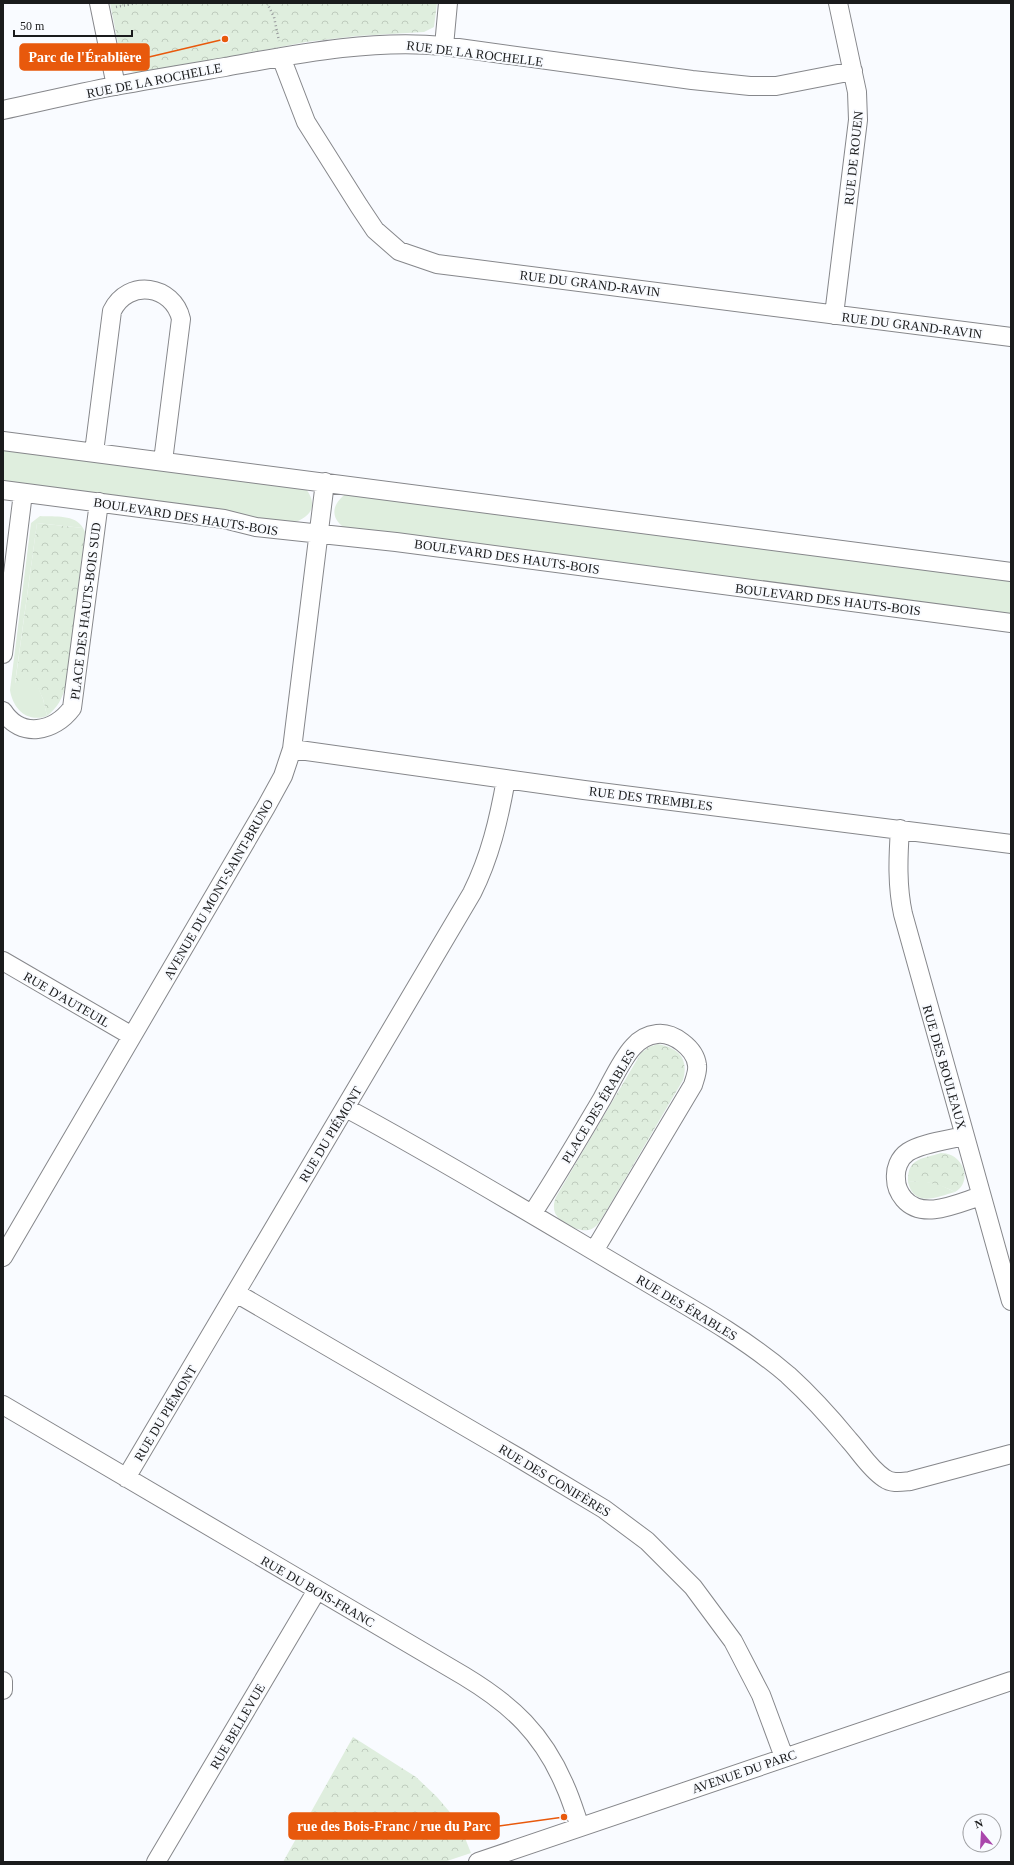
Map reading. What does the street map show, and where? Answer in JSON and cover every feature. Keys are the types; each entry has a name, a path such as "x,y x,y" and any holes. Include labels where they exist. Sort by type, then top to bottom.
{"street":[{"path":"444,46 448,3"},
{"name":"RUE DE ROUEN","path":"834,315 858,120 857,92 838,3"},
{"path":"105,5 116,86"},
{"name":"RUE DE LA ROCHELLE","path":"3,110 280,52 374,45 408,44 444,46 684,79 750,86 776,86 853,71"},
{"name":"RUE DU GRAND-RAVIN","path":"280,52 306,122 355,201 381,237 393,247 404,253 437,264 1011,337"},
{"path":"94,452 112,310 119,298 125,294 139,290 150,290 159,293 171,301 176,307 181,319 163,462"},
{"path":"3,441 1011,572"},
{"name":"AVENUE DU MONT-SAINT-BRUNO","path":"3,1258 283,776 292,749 325,482"},
{"name":"BOULEVARD DES HAUTS-BOIS","path":"3,490 224,520 256,527 319,535 390,541 1011,622"},
{"path":"3,654 23,493"},
{"name":"PLACE DES HAUTS-BOIS SUD","path":"3,711 15,724 22,728 34,729 56,724 65,717 72,708 99,502"},
{"name":"RUE DES TREMBLES","path":"292,749 506,779 1011,844"},
{"name":"RUE DU PIÉMONT","path":"126,1478 452,930 482,874 496,828 506,779"},
{"name":"RUE DES BOULEAUX","path":"900,829 898,872 903,914 1011,1301"},
{"name":"RUE D'AUTEUIL","path":"3,961 132,1036"},
{"name":"PLACE DES ÉRABLES","path":"532,1214 630,1050 644,1038 655,1034 667,1035 681,1042 688,1048 696,1060 697,1073 693,1085 594,1251"},
{"name":"RUE DES ÉRABLES","path":"346,1108 532,1214 717,1324 775,1365 824,1411 873,1468 886,1480 898,1483 910,1481 1011,1454"},
{"path":"964,1136 921,1146 906,1154 902,1158 896,1172 897,1188 910,1205 923,1209 938,1209 981,1196"},
{"name":"RUE DES CONIFÈRES","path":"236,1293 532,1465 604,1509 648,1541 693,1587 733,1641 761,1695 784,1758"},
{"name":"RUE DU BOIS-FRANC","path":"3,1405 469,1679 508,1706 528,1726 546,1749 566,1787 580,1827"},
{"name":"RUE BELLEVUE","path":"156,1862 318,1590"},
{"path":"3,1681 3,1690"},
{"name":"AVENUE DU PARC","path":"478,1862 1011,1681"}],"path":[{"path":"105,5 137,3"},
{"path":"267,3 274,17 280,52"}],"green space":[{"path":"110,3 437,3 434,27 424,32 357,36 306,42 146,73 139,73 132,72 122,63"},
{"path":"3,446 306,489 310,495 312,506 308,515 292,523 3,484"},
{"path":"347,493 1011,578 1011,618 348,530 338,522 334,512 337,502"},
{"path":"40,516 70,518 75,520 83,528 37,523 15,683 38,687 43,699 47,716 33,718 22,713 14,703 10,690 31,523"},
{"path":"37,523 83,528 85,532 66,685 59,702 47,716 43,699 38,688 15,684"},
{"path":"658,1044 672,1048 681,1056 685,1066 683,1080 598,1224 593,1229 588,1230 569,1226 560,1220 555,1213 554,1205 556,1197 641,1053 649,1047"},
{"path":"941,1153 949,1154 960,1163 965,1175 964,1182 961,1187 955,1192 943,1186 932,1183 908,1182 908,1174 913,1164 922,1158"},
{"path":"921,1181 938,1184 955,1192 934,1198 921,1198 915,1195 908,1182"},
{"path":"353,1737 416,1777 437,1797 459,1823 471,1853 444,1862 283,1862"}],"place":[{"name":"Parc de l'Érablière","path":"225,39"},
{"name":"rue des Bois-Franc / rue du Parc","path":"564,1817"}]}
